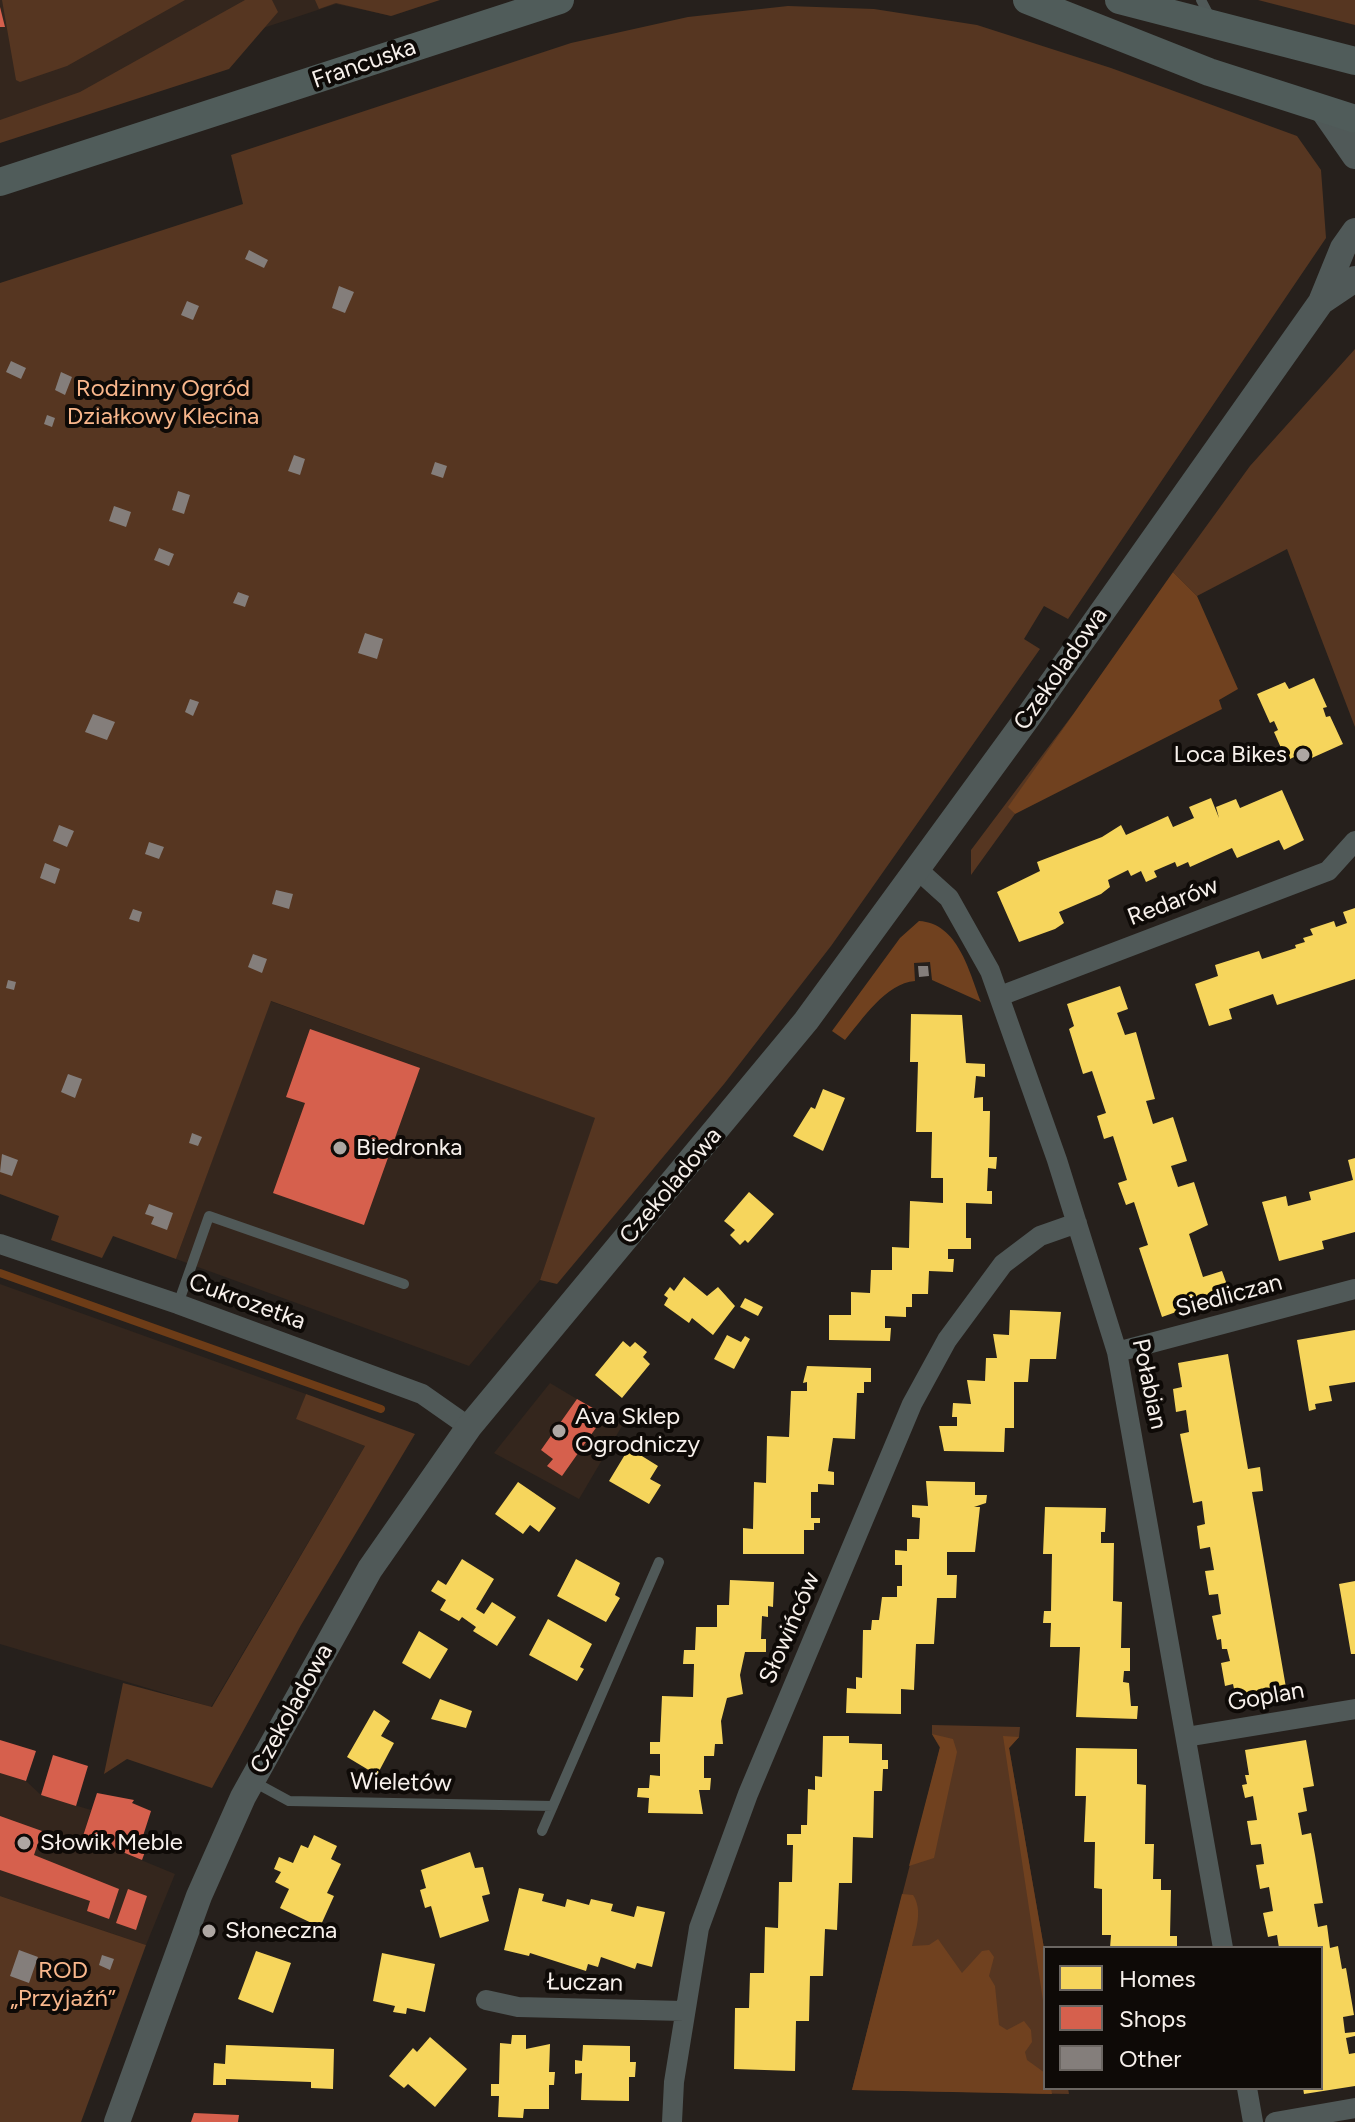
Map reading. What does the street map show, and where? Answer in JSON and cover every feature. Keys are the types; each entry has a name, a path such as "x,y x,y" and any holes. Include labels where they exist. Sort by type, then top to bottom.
{"main road":[{"name":"Francuska","path":"0,182 560,0"},
{"path":"1027,0 1209,72 1355,119"},
{"path":"1119,0 1207,12 1355,61"}],"street":[{"path":"1323,110 1355,156"},
{"name":"Czekoladowa","path":"117,2122 202,1889 252,1781 370,1569 469,1427 806,1021 918,870 1321,302 1343,248 1355,231"},
{"name":"Czekoladowa","path":"1321,302 1355,279"},
{"name":"Redarów","path":"1000,996 1328,871 1355,841"},
{"name":"Połabian","path":"918,870 942,889 964,919 1000,996 1117,1352 1223,1946"},
{"name":"Słowińców","path":"672,2122 684,2011 699,1928 732,1835 912,1404 947,1340 1003,1264 1040,1236 1077,1223"},
{"name":"Cukrozetka","path":"0,1244 178,1304 422,1394 469,1427"},
{"name":"Siedliczan","path":"1117,1352 1355,1289"},
{"name":"Goplan","path":"1186,1737 1355,1709"},
{"name":"Łuczan","path":"486,2000 518,2007 684,2011"},
{"path":"1247,2090 1253,2122"},
{"path":"1275,2122 1355,2108"}],"lane":[{"path":"178,1304 209,1216 404,1284"},
{"path":"542,1831 659,1562"},
{"name":"Wieletów","path":"252,1781 289,1801 553,1806"}],"shaded area":[{"path":"0,0 437,0 392,16 336,4 260,29 0,132"},
{"path":"1173,572 1197,596 1238,689 1219,700 1222,709 1015,814 1008,807"},
{"path":"919,921 932,924 953,939 981,1002 932,980 930,962 914,963 915,981 904,983 885,995 845,1040 832,1031 900,938"},
{"path":"270,1001 596,1118 540,1280 469,1366 176,1259"},
{"path":"0,1284 306,1394 297,1419 365,1446 211,1707 0,1644"},
{"path":"550,1383 622,1426 579,1499 494,1453"},
{"path":"932,1734 953,1739 957,1752 934,1858 909,1866 940,1747"},
{"path":"1003,1736 1019,1737 1009,1748 1044,1946 1043,2001"},
{"path":"0,1773 26,1781 41,1795 91,1810 83,1836 175,1874 146,1945 0,1896"},
{"path":"902,1894 913,1895 918,1907 918,1920 912,1946 929,1945 938,1939 962,1973 982,1951 989,1950 994,1957 989,1976 995,1986 999,2025 1007,2030 1024,2021 1031,2030 1032,2042 1025,2052 1027,2060 1043,2072 1043,2090 1051,2090 1052,2094 852,2090"}],"green space":[{"path":"2,0 185,0 67,66 20,82 16,80"},
{"path":"245,0 272,0 278,12 229,69 0,143 0,120 80,92"},
{"path":"315,0 440,0 391,16 336,3 319,9"},
{"path":"1258,0 1355,0 1355,25"},
{"name":"Rodzinny Ogród Działkowy Klecina","path":"788,6 874,9 977,25 1111,68 1297,136 1321,170 1326,238 1068,619 1044,606 1024,639 1040,649 831,946 724,1084 557,1284 540,1280 595,1118 271,1001 176,1259 113,1236 102,1258 51,1240 59,1216 0,1194 0,283 243,204 231,155 571,43 688,17"},
{"path":"1355,349 1355,727 1287,549 1197,596 1173,572 1250,466"},
{"path":"1074,713 1009,807 1015,814 971,875 971,850"},
{"path":"306,1394 415,1434 301,1625 212,1788 127,1759 104,1774 123,1683 212,1707 365,1446 296,1419"},
{"path":"932,1725 1020,1727 1019,1737 1009,1748 1044,1946 1043,2090 1068,2090 1069,2094 852,2090 940,1748 932,1734"},
{"name":"ROD „Przyjaźń”","path":"0,1896 146,1945 81,2122 0,2122"}],"building: Homes":[{"path":"1314,678 1327,707 1323,708 1326,717 1330,716 1343,744 1305,761 1302,753 1290,759 1285,757 1274,732 1278,730 1274,721 1270,723 1257,694 1285,682 1289,689"},
{"path":"1282,790 1304,840 1284,850 1279,840 1237,858 1232,848 1190,867 1188,862 1177,867 1175,862 1154,871 1157,877 1146,882 1141,871 1131,876 1128,870 1108,880 1110,887 1101,894 1059,912 1064,923 1055,929 1019,942 997,892 1040,871 1037,862 1102,837 1121,825 1126,835 1168,816 1173,827 1194,818 1189,807 1211,798 1219,818 1216,807 1236,799 1240,808"},
{"path":"1355,908 1355,979 1277,1005 1273,994 1229,1009 1232,1019 1209,1026 1195,984 1218,976 1215,965 1259,951 1262,959 1296,948 1295,945 1305,942 1303,938 1313,935 1310,929 1334,921 1336,927 1347,923 1343,912"},
{"path":"1120,986 1128,1009 1117,1013 1125,1035 1136,1032 1155,1099 1146,1101 1153,1124 1173,1117 1187,1161 1171,1166 1178,1187 1194,1182 1208,1225 1189,1234 1203,1277 1222,1271 1230,1293 1162,1317 1139,1248 1148,1245 1134,1202 1126,1205 1118,1183 1127,1180 1113,1136 1104,1139 1097,1116 1106,1113 1092,1071 1083,1074 1069,1029 1074,1026 1067,1004"},
{"path":"911,1014 962,1015 966,1063 985,1064 985,1077 976,1076 974,1098 983,1097 983,1111 990,1111 989,1157 997,1157 996,1169 988,1168 987,1191 992,1191 992,1204 966,1203 966,1238 971,1238 971,1249 948,1249 948,1259 954,1259 953,1272 929,1271 928,1294 912,1294 912,1307 906,1307 906,1317 885,1316 885,1328 891,1328 890,1341 829,1340 829,1315 851,1315 851,1292 870,1293 871,1270 892,1270 892,1247 909,1248 910,1201 943,1203 943,1178 931,1178 932,1132 916,1132 918,1062 910,1062"},
{"path":"823,1089 845,1098 823,1151 793,1136 811,1107 815,1109"},
{"path":"1355,1158 1355,1232 1322,1241 1324,1249 1279,1261 1262,1202 1286,1196 1288,1206 1311,1200 1309,1192 1353,1180 1348,1160"},
{"path":"749,1192 774,1214 748,1243 745,1240 740,1245 730,1235 735,1230 724,1221"},
{"path":"684,1277 707,1296 718,1287 735,1306 713,1335 692,1318 689,1323 664,1305 668,1298 664,1295 670,1287 674,1291"},
{"path":"745,1298 763,1307 758,1316 740,1307"},
{"path":"1010,1310 1061,1312 1056,1359 1030,1359 1028,1382 1014,1382 1014,1428 1005,1428 1004,1452 944,1451 939,1426 957,1426 957,1417 952,1417 953,1403 971,1404 967,1380 985,1381 986,1358 997,1358 993,1334 1009,1335"},
{"path":"1355,1330 1355,1382 1329,1386 1332,1401 1315,1404 1316,1409 1309,1411 1297,1340"},
{"path":"727,1335 741,1342 745,1336 750,1339 734,1369 714,1359"},
{"path":"623,1341 630,1347 635,1342 647,1352 643,1357 650,1364 622,1398 595,1375"},
{"path":"1228,1354 1248,1469 1260,1467 1263,1491 1252,1492 1288,1699 1238,1708 1233,1684 1225,1686 1221,1663 1230,1661 1227,1649 1222,1649 1221,1639 1217,1640 1212,1616 1221,1614 1218,1594 1209,1595 1205,1571 1214,1570 1210,1547 1200,1549 1197,1526 1205,1524 1202,1501 1193,1503 1180,1434 1189,1432 1186,1410 1176,1412 1173,1389 1182,1387 1178,1363"},
{"path":"807,1366 871,1368 871,1382 864,1382 864,1393 857,1393 855,1439 833,1438 828,1471 834,1472 834,1485 818,1484 818,1492 811,1492 811,1518 820,1518 820,1523 814,1523 814,1530 804,1530 804,1554 743,1554 743,1528 753,1529 754,1482 766,1483 767,1436 789,1437 791,1391 807,1391 807,1382 803,1383"},
{"path":"629,1448 658,1466 650,1479 661,1485 649,1504 609,1481"},
{"path":"926,1481 975,1482 975,1495 987,1495 986,1503 974,1507 980,1507 975,1552 947,1552 947,1575 957,1575 956,1598 937,1598 934,1644 916,1644 914,1690 901,1689 901,1714 846,1713 847,1688 856,1689 856,1677 862,1678 863,1630 871,1630 872,1620 879,1620 882,1597 897,1597 897,1586 902,1586 902,1565 895,1565 895,1550 907,1551 907,1539 919,1539 920,1518 912,1517 912,1505 928,1506"},
{"path":"518,1482 556,1508 539,1532 530,1525 523,1534 495,1514"},
{"path":"1045,1507 1106,1508 1105,1532 1101,1532 1101,1543 1114,1543 1113,1601 1122,1602 1121,1648 1130,1648 1130,1671 1124,1671 1123,1682 1129,1683 1131,1706 1138,1706 1137,1719 1076,1717 1080,1647 1050,1647 1051,1623 1043,1623 1044,1611 1051,1611 1052,1554 1043,1554"},
{"path":"462,1559 494,1579 476,1609 484,1614 492,1602 516,1617 497,1646 473,1631 476,1627 462,1617 459,1621 440,1610 446,1600 431,1591 438,1580 446,1585"},
{"path":"576,1559 620,1583 615,1595 620,1598 606,1622 557,1596"},
{"path":"730,1580 774,1582 773,1607 768,1606 768,1617 762,1616 761,1639 766,1639 766,1652 745,1652 740,1675 743,1694 727,1698 721,1721 723,1744 715,1744 714,1756 704,1756 704,1778 711,1778 710,1790 699,1790 703,1814 648,1813 649,1798 637,1797 638,1788 649,1788 650,1775 660,1776 660,1754 650,1754 650,1742 660,1742 662,1696 693,1697 694,1664 683,1664 684,1650 695,1650 696,1627 717,1627 717,1605 729,1605"},
{"path":"1355,1581 1355,1654 1351,1654 1339,1584"},
{"path":"548,1619 592,1644 580,1667 584,1669 577,1681 529,1655"},
{"path":"419,1631 448,1649 430,1679 402,1663"},
{"path":"440,1699 472,1711 466,1728 431,1719"},
{"path":"374,1710 390,1721 381,1736 394,1743 377,1775 347,1757"},
{"path":"823,1736 849,1736 849,1743 882,1744 882,1760 888,1760 888,1769 883,1769 882,1791 874,1791 873,1838 853,1837 852,1883 839,1883 837,1930 825,1929 823,1976 810,1976 809,2021 796,2021 795,2071 734,2069 735,2008 749,2008 750,1973 764,1973 765,1927 778,1928 779,1882 792,1882 793,1845 787,1845 787,1834 801,1834 801,1825 807,1825 808,1789 815,1790 815,1776 822,1777"},
{"path":"1306,1740 1314,1786 1303,1788 1307,1811 1298,1813 1302,1835 1311,1833 1315,1855 1323,1903 1314,1904 1318,1927 1327,1925 1330,1948 1338,1946 1342,1969 1346,1968 1354,2015 1343,2017 1345,2033 1355,2032 1355,2036 1346,2038 1349,2054 1355,2053 1355,2086 1304,2094 1303,2090 1323,2090 1323,1946 1279,1946 1277,1935 1268,1937 1263,1913 1273,1911 1269,1887 1260,1889 1256,1865 1264,1864 1261,1844 1251,1845 1247,1821 1257,1820 1253,1796 1245,1798 1242,1785 1247,1784 1245,1775 1249,1775 1245,1750"},
{"path":"1076,1748 1137,1749 1137,1784 1146,1785 1145,1844 1154,1844 1153,1879 1161,1879 1161,1890 1171,1890 1170,1936 1177,1936 1177,1946 1110,1946 1111,1935 1102,1935 1102,1889 1094,1888 1095,1842 1084,1842 1086,1796 1075,1796"},
{"path":"314,1835 337,1846 331,1859 341,1864 327,1893 334,1896 320,1927 280,1908 289,1889 275,1882 281,1872 274,1869 279,1857 293,1863 301,1845 308,1848"},
{"path":"470,1852 475,1868 483,1867 490,1894 482,1896 489,1921 440,1938 431,1906 425,1908 420,1890 426,1888 421,1870"},
{"path":"519,1888 544,1894 542,1901 565,1907 567,1899 589,1905 591,1899 613,1904 611,1911 634,1917 637,1906 665,1912 652,1967 637,1963 635,1969 601,1957 598,1967 588,1964 586,1971 530,1953 529,1956 504,1950"},
{"path":"256,1951 291,1963 273,2013 238,1999"},
{"path":"382,1953 435,1964 425,2012 407,2008 406,2014 393,2012 395,2006 373,2001"},
{"path":"512,2035 526,2035 526,2049 550,2044 549,2072 555,2072 554,2085 549,2085 549,2109 524,2109 523,2118 498,2117 499,2096 491,2096 491,2084 499,2084 500,2043 511,2044"},
{"path":"430,2037 467,2069 435,2107 408,2084 404,2088 389,2076 413,2048 417,2052"},
{"path":"226,2045 334,2049 333,2089 311,2088 311,2082 226,2079 226,2085 213,2085 214,2063 225,2064"},
{"path":"583,2045 630,2046 630,2062 636,2062 635,2077 629,2077 629,2101 581,2100 582,2073 575,2074 575,2060 582,2061"}],"building: Shops":[{"path":"0,7 5,27 0,27"},
{"name":"Biedronka","path":"310,1029 420,1068 364,1225 273,1193 305,1103 286,1097"},
{"path":"577,1399 605,1415 562,1476 547,1466 553,1459 541,1450"},
{"path":"0,1740 36,1751 26,1781 0,1773"},
{"path":"53,1755 88,1766 76,1806 41,1795"},
{"path":"97,1793 134,1800 132,1803 151,1811 143,1836 150,1838 142,1860 83,1836"},
{"path":"0,1816 42,1831 34,1855 119,1889 109,1919 87,1911 90,1901 0,1870"},
{"path":"128,1889 147,1896 136,1930 116,1923"},
{"path":"194,2113 239,2115 238,2122 191,2122"}],"building: Other":[{"path":"249,250 268,260 264,268 245,259"},
{"path":"339,286 354,292 345,313 332,308"},
{"path":"187,301 199,306 193,320 181,315"},
{"path":"11,361 26,368 21,379 6,372"},
{"path":"61,372 72,377 65,395 55,390"},
{"path":"210,408 221,412 215,428 205,425"},
{"path":"47,415 55,418 52,427 44,424"},
{"path":"294,455 305,459 300,475 288,471"},
{"path":"435,462 447,466 443,478 431,474"},
{"path":"178,491 190,495 184,514 172,510"},
{"path":"114,506 131,512 126,527 109,521"},
{"path":"159,548 174,554 169,566 154,560"},
{"path":"238,592 249,596 245,607 233,603"},
{"path":"365,633 383,639 377,659 358,653"},
{"path":"190,699 199,702 193,716 185,712"},
{"path":"93,714 115,722 107,740 85,732"},
{"path":"59,825 74,831 67,847 53,841"},
{"path":"149,842 164,847 159,859 145,854"},
{"path":"45,863 60,869 55,884 40,878"},
{"path":"276,890 293,894 289,909 272,904"},
{"path":"133,909 142,912 139,922 129,919"},
{"path":"253,954 267,959 262,973 248,967"},
{"path":"918,966 928,966 929,976 919,977"},
{"path":"8,980 16,982 14,990 6,988"},
{"path":"68,1074 82,1079 75,1098 61,1092"},
{"path":"192,1133 202,1137 198,1146 189,1143"},
{"path":"2,1154 18,1160 12,1176 0,1172"},
{"path":"149,1204 173,1213 167,1230 151,1224 154,1217 145,1214"},
{"path":"19,1950 38,1957 29,1983 10,1976"},
{"path":"102,1955 114,1959 110,1970 99,1965"}],"waterway":[{"path":"0,1273 381,1409"}],"place":[{"name":"Loca Bikes","path":"1303,755"},
{"name":"Biedronka","path":"340,1148"},
{"name":"Ava Sklep Ogrodniczy","path":"559,1431"},
{"name":"Słowik Meble","path":"24,1843"},
{"name":"Słoneczna","path":"209,1931"}]}
